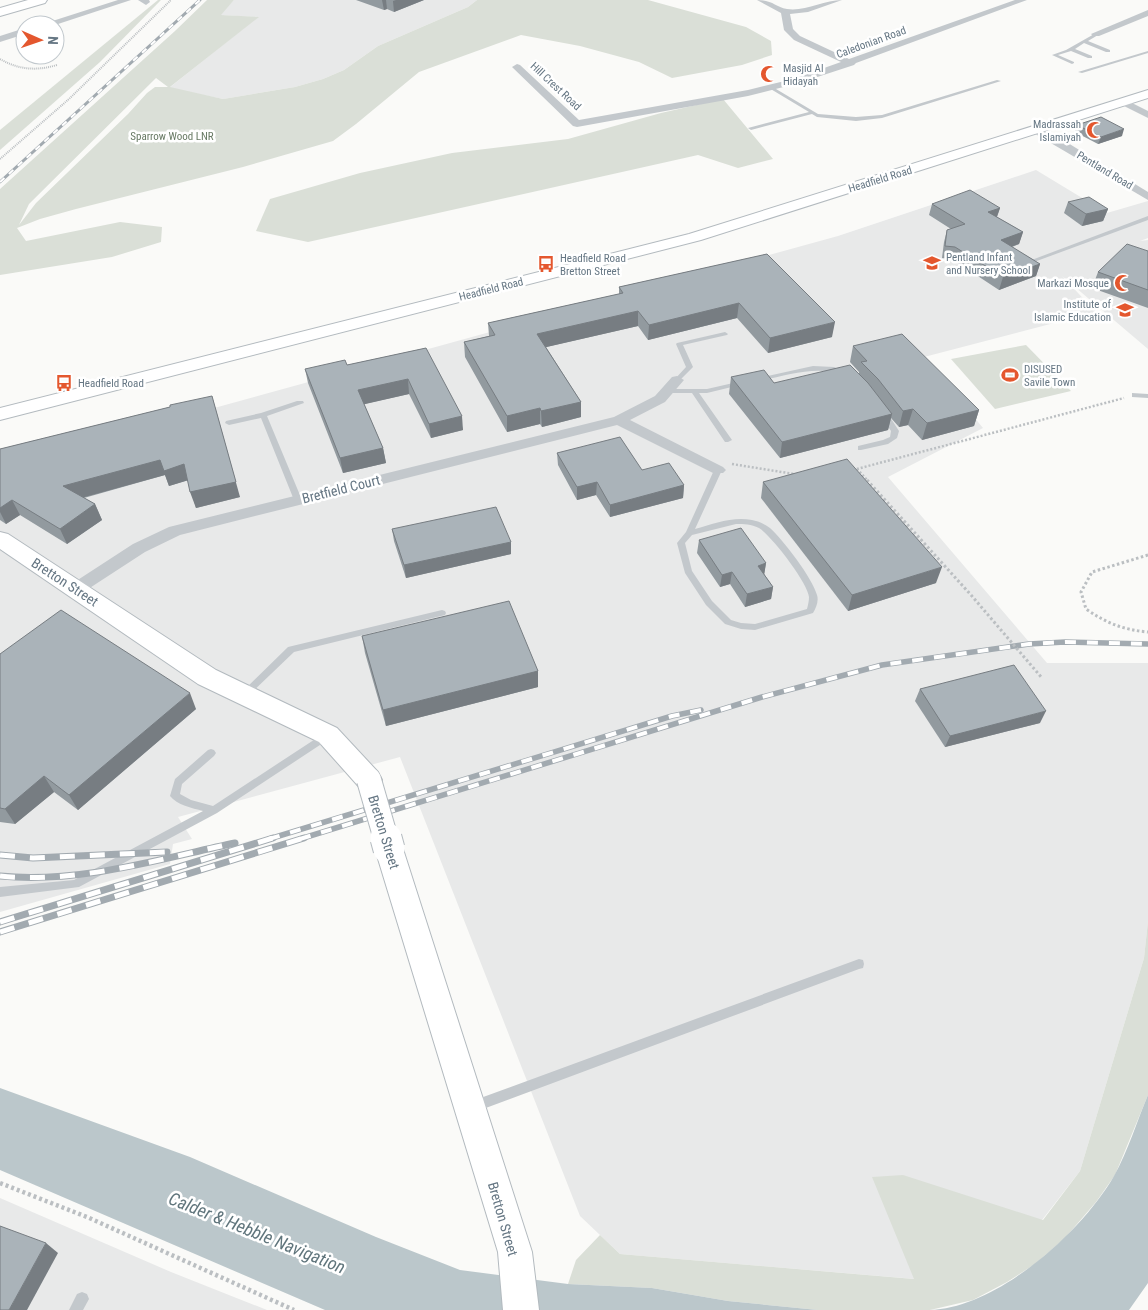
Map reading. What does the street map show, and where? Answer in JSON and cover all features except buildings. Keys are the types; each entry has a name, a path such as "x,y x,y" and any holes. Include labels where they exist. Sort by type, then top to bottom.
{"street":[{"path":"0,12 41,0"},
{"path":"65,19 127,0"},
{"path":"761,0 785,12 806,10 838,0"},
{"name":"Caledonian Road","path":"577,124 771,87 851,63 1023,0"},
{"path":"785,12 790,30 797,38 851,63"},
{"path":"1096,34 1148,12"},
{"path":"0,39 15,34"},
{"name":"Hill Crest Road","path":"517,67 577,124"},
{"name":"Headfield Road","path":"0,414 695,237 1148,94"},
{"path":"1124,102 1148,115"},
{"name":"Pentland Road","path":"1036,130 1148,196"},
{"name":"Bretfield Court","path":"76,589 139,548 174,531 618,420 660,399 673,386"},
{"path":"618,420 718,470"},
{"name":"Bretton Street","path":"0,539 207,677 328,735 369,780 515,1252 522,1310"}],"lane":[{"path":"1072,63 1054,55 1071,49 1096,34"},
{"path":"1083,41 1108,51"},
{"path":"1071,49 1090,57"},
{"path":"1080,72 1148,52"},
{"path":"771,87 812,113 836,118 871,118 999,81"},
{"path":"751,128 812,113"},
{"path":"1032,261 1148,218"},
{"path":"725,334 679,344 690,367 673,386 694,391 707,391 815,368 839,370 850,377"},
{"path":"694,391 728,440"},
{"path":"1134,395 1148,396"},
{"path":"229,423 300,404"},
{"path":"861,448 893,438 895,431 874,404"},
{"path":"263,415 298,500"},
{"path":"689,533 735,522 748,521 767,530 792,560 813,594 810,611 755,627 741,626 728,622 709,603 688,571 682,543 689,533 718,470"},
{"path":"244,695 290,649 442,613"},
{"path":"0,892 75,884 214,810 328,735"},
{"path":"211,753 178,782 175,796 189,803 214,810"},
{"path":"470,1108 859,964"}],"path":[{"path":"0,159 69,99 171,0"},
{"path":"0,59 9,64 36,71 57,65"},
{"path":"850,470 1134,395"},
{"path":"718,470 737,462 765,470 795,474"},
{"path":"857,469 971,595 1042,678"},
{"path":"1148,555 1092,572 1081,592 1086,610 1110,626 1148,632"},
{"path":"0,1183 86,1217 294,1310"}],"shaded area":[{"path":"234,0 477,0 468,7 378,46 344,70 323,79 295,87 223,99 169,88 258,17 220,15"},
{"path":"1036,170 1107,213 1148,201 1148,238 1140,241 1148,240 1148,349 1062,276 1096,312 924,357 983,428 888,477 1047,663 1148,663 1148,921 1144,958 1080,1171 1042,1220 915,1279 620,1254 580,1216 400,757 178,817 192,839 173,844 170,864 0,912 0,467 838,236"},
{"path":"0,1198 171,1272 267,1310 0,1310"}],"green space":[{"path":"158,0 161,0 100,62 0,150 0,130"},
{"name":"Sparrow Wood LNR","path":"207,0 234,0 221,15 259,17 170,87 223,99 295,87 323,79 344,70 378,46 468,7 477,0 648,0 746,27 771,41 772,55 742,65 672,78 639,62 580,46 521,35 419,72 333,141 243,167 76,209 40,219 17,228 26,241 120,222 162,227 161,242 112,257 0,275 0,189","holes":["156,78 168,87 155,87 147,93 128,114 36,203 19,225 29,204"]},
{"path":"723,99 773,159 738,168 698,155 308,242 256,231 270,199 360,173 452,153 568,139 661,113"},
{"name":"DISUSED Savile Town","path":"1026,345 1071,391 995,409 951,359"},
{"path":"1148,921 1148,1095 1115,1175 1096,1202 1065,1238 1035,1264 1007,1282 973,1300 930,1310 818,1310 728,1301 652,1288 568,1284 576,1260 600,1235 620,1254 914,1279 872,1177 903,1175 1043,1220 1080,1171 1144,958"}],"water":[{"name":"Calder & Hebble Navigation","path":"0,1088 190,1157 376,1237 460,1270 568,1284 652,1288 728,1301 818,1310 325,1310 0,1170"},
{"path":"1148,1095 1148,1283 1129,1310 930,1310 956,1306 983,1296 1035,1263 1059,1242 1100,1198 1114,1176"}],"railway":[{"path":"0,182 200,0"},
{"path":"300,839 762,697 882,665 1029,644 1065,642 1148,644"},
{"path":"269,839 672,716 701,710"},
{"path":"0,922 273,838"},
{"path":"0,932 304,838"},
{"path":"0,876 29,878 118,869 235,843"},
{"path":"0,855 33,858 167,852"}],"place":[{"name":"Masjid Al Hidayah","path":"769,74"},
{"name":"Madrassah Islamiyah","path":"1095,130"},
{"name":"Pentland Infant and Nursery School","path":"932,263"},
{"name":"Headfield Road Bretton Street","path":"546,264"},
{"name":"Markazi Mosque","path":"1123,283"},
{"name":"Institute of Islamic Education","path":"1125,310"},
{"name":"DISUSED Savile Town","path":"1010,375"},
{"name":"Headfield Road","path":"64,383"}]}
